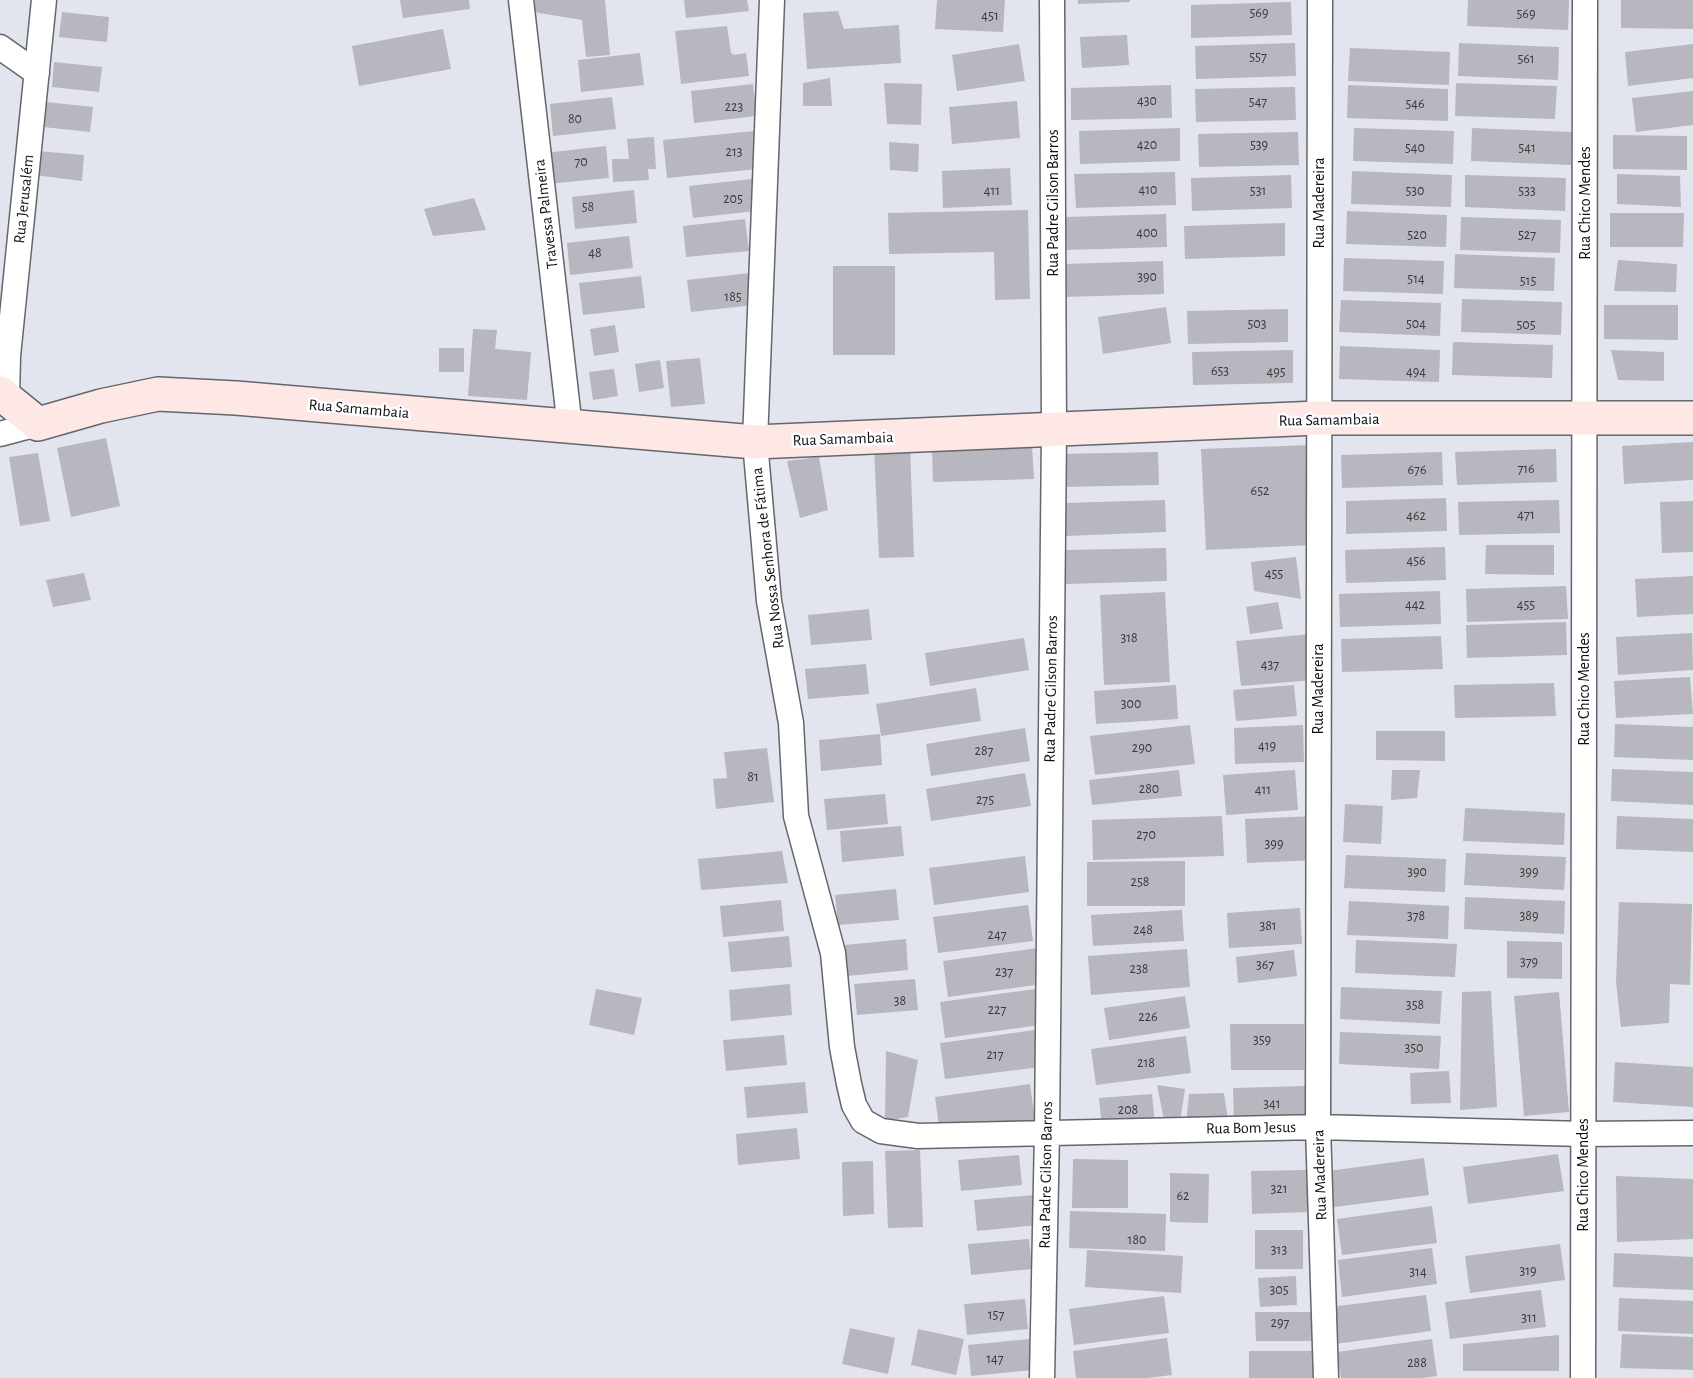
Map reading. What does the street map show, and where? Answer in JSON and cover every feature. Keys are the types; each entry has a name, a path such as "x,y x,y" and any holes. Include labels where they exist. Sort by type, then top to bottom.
{"street":[{"name":"Rua Jerusalém","path":"3,395 44,0"},
{"name":"Travessa Palmeira","path":"521,0 570,428"},
{"name":"Rua Nossa Senhora de Fátima","path":"772,0 754,442 769,601 791,723 796,816 833,953 842,1047 854,1105 863,1120 881,1131"},
{"name":"Rua Padre Gilson Barros","path":"1042,1378 1047,1132 1054,431 1052,0"},
{"name":"Rua Madereira","path":"1320,0 1318,1127 1326,1378"},
{"name":"Rua Chico Mendes","path":"1583,1378 1585,0"},
{"path":"0,47 37,74"},
{"name":"Rua Samambaia","path":"0,434 101,406 158,394 236,398 754,442 1318,418 1693,418"},
{"path":"3,395 38,424"},
{"name":"Rua Bom Jesus","path":"881,1131 918,1136 1318,1127 1583,1134 1693,1133"}],"building":[{"path":"400,0 469,0 470,9 403,18"},
{"path":"535,0 605,0 610,55 586,57 582,20 533,12"},
{"path":"684,0 747,0 749,11 686,18"},
{"path":"937,0 1005,0 1003,32 935,29"},
{"path":"1078,0 1130,0 1130,2 1078,4"},
{"path":"1468,0 1569,0 1568,30 1467,26"},
{"path":"1621,0 1693,0 1693,29 1621,28"},
{"path":"1291,2 1292,35 1191,38 1191,5"},
{"path":"838,11 844,29 899,25 901,63 807,69 803,13"},
{"path":"62,12 109,17 107,42 59,37"},
{"path":"727,26 731,53 734,55 746,53 749,76 681,84 675,31"},
{"path":"443,29 451,69 359,86 352,46"},
{"path":"1127,35 1129,65 1082,68 1080,37"},
{"path":"1295,43 1296,76 1196,79 1195,46"},
{"path":"1459,43 1559,47 1558,80 1458,76"},
{"path":"1019,44 1025,81 957,91 952,55"},
{"path":"1693,44 1693,78 1628,86 1625,52"},
{"path":"1350,48 1450,52 1449,85 1348,81"},
{"path":"640,53 644,85 581,92 578,60"},
{"path":"54,62 102,67 99,92 52,87"},
{"path":"830,78 832,106 803,106 803,83"},
{"path":"884,83 922,84 921,125 887,124"},
{"path":"1456,83 1557,86 1555,119 1455,116"},
{"path":"753,84 757,116 694,123 691,91"},
{"path":"1171,85 1172,118 1071,120 1071,88"},
{"path":"1348,85 1448,89 1448,121 1347,118"},
{"path":"1295,87 1296,120 1196,122 1195,89"},
{"path":"1693,91 1693,125 1636,132 1632,98"},
{"path":"612,97 616,129 553,136 550,104"},
{"path":"1017,101 1020,138 952,144 949,107"},
{"path":"46,102 93,107 90,132 43,127"},
{"path":"1180,128 1180,161 1080,164 1079,131"},
{"path":"1354,128 1454,131 1453,164 1353,161"},
{"path":"1472,128 1572,132 1571,165 1471,161"},
{"path":"754,131 758,169 667,178 663,140"},
{"path":"1298,132 1299,165 1199,167 1198,134"},
{"path":"1613,135 1687,136 1687,170 1613,169"},
{"path":"654,137 656,169 648,169 649,180 613,182 612,159 629,159 627,139"},
{"path":"889,142 919,144 918,172 890,170"},
{"path":"606,146 609,178 547,184 544,153"},
{"path":"37,151 84,155 82,181 34,175"},
{"path":"1010,168 1012,205 943,208 942,171"},
{"path":"1352,171 1452,175 1451,207 1351,204"},
{"path":"1175,172 1176,205 1076,208 1074,174"},
{"path":"1617,174 1680,176 1681,207 1617,204"},
{"path":"1291,175 1292,208 1192,211 1191,178"},
{"path":"1465,175 1566,178 1565,211 1465,207"},
{"path":"752,179 755,211 693,218 689,186"},
{"path":"634,190 637,223 575,229 572,197"},
{"path":"474,198 486,230 433,236 424,209"},
{"path":"1028,210 1030,299 995,300 994,252 889,254 888,213"},
{"path":"1347,211 1447,215 1446,247 1346,244"},
{"path":"1610,213 1684,213 1683,247 1610,247"},
{"path":"1166,214 1167,247 1067,250 1065,217"},
{"path":"1461,217 1561,220 1560,253 1460,250"},
{"path":"745,219 749,251 686,257 683,226"},
{"path":"1285,223 1285,256 1185,259 1184,226"},
{"path":"629,236 633,268 570,275 567,243"},
{"path":"1455,254 1555,258 1554,291 1454,288"},
{"path":"1344,258 1444,261 1443,294 1343,291"},
{"path":"1618,260 1677,264 1676,292 1614,291"},
{"path":"1163,261 1164,294 1064,297 1063,264"},
{"path":"833,266 895,266 895,355 833,355"},
{"path":"750,273 754,305 691,312 687,280"},
{"path":"641,276 645,308 583,315 579,283"},
{"path":"1462,299 1562,302 1561,335 1461,332"},
{"path":"1341,300 1441,303 1440,336 1339,332"},
{"path":"1604,305 1678,305 1678,340 1604,339"},
{"path":"1166,307 1171,343 1103,354 1098,317"},
{"path":"1288,309 1288,342 1188,344 1187,311"},
{"path":"615,325 619,352 594,356 590,329"},
{"path":"473,329 497,330 495,349 531,352 527,400 468,396"},
{"path":"1453,342 1553,345 1552,378 1452,375"},
{"path":"1340,346 1440,350 1439,382 1339,379"},
{"path":"439,348 464,348 464,372 439,372"},
{"path":"1293,350 1293,383 1193,385 1192,352"},
{"path":"1611,350 1664,352 1664,381 1618,380"},
{"path":"700,358 705,404 671,407 666,361"},
{"path":"660,360 664,388 639,392 635,364"},
{"path":"614,369 618,396 593,400 589,372"},
{"path":"106,438 120,506 71,517 57,448"},
{"path":"1693,442 1693,480 1624,484 1622,446"},
{"path":"1310,445 1314,545 1206,550 1201,449"},
{"path":"910,446 914,557 879,558 874,447"},
{"path":"1032,446 1034,479 933,482 932,449"},
{"path":"1556,449 1557,482 1457,485 1455,452"},
{"path":"1158,452 1159,485 1059,487 1058,454"},
{"path":"1442,452 1443,485 1342,488 1341,455"},
{"path":"38,453 50,521 20,526 9,457"},
{"path":"819,457 828,510 800,518 787,461"},
{"path":"1446,498 1447,531 1346,534 1346,501"},
{"path":"1165,500 1166,532 1066,536 1065,503"},
{"path":"1559,500 1560,533 1459,535 1458,502"},
{"path":"1693,501 1693,552 1662,553 1660,502"},
{"path":"1486,545 1554,545 1554,575 1485,574"},
{"path":"1445,547 1446,580 1346,583 1345,550"},
{"path":"1166,548 1167,581 1066,584 1065,550"},
{"path":"1296,557 1301,599 1254,591 1251,562"},
{"path":"84,573 91,600 53,607 46,580"},
{"path":"1693,576 1693,614 1637,617 1635,579"},
{"path":"1566,586 1568,619 1467,622 1466,589"},
{"path":"1440,591 1441,624 1340,627 1339,594"},
{"path":"1165,592 1170,682 1104,685 1100,595"},
{"path":"1278,602 1283,629 1250,634 1246,607"},
{"path":"869,609 872,640 811,645 808,615"},
{"path":"1566,622 1567,655 1467,658 1466,625"},
{"path":"1692,633 1693,670 1618,675 1616,637"},
{"path":"1311,634 1314,680 1241,686 1236,641"},
{"path":"1441,636 1443,669 1342,672 1341,639"},
{"path":"1024,638 1029,670 930,686 925,653"},
{"path":"866,664 869,694 808,699 805,669"},
{"path":"1690,677 1693,714 1616,718 1614,681"},
{"path":"1554,683 1556,716 1455,718 1454,685"},
{"path":"1176,685 1178,719 1096,724 1094,691"},
{"path":"1294,685 1297,716 1236,721 1233,690"},
{"path":"976,688 981,721 881,736 876,704"},
{"path":"1615,724 1693,727 1693,760 1614,757"},
{"path":"1190,725 1195,764 1095,775 1090,736"},
{"path":"1303,725 1304,762 1235,764 1234,728"},
{"path":"1025,728 1030,761 931,776 926,744"},
{"path":"1376,731 1445,731 1445,761 1376,760"},
{"path":"880,734 882,765 821,771 819,740"},
{"path":"767,748 774,802 716,809 713,779 727,778 724,752"},
{"path":"1612,769 1693,772 1693,805 1611,801"},
{"path":"1179,770 1182,796 1092,805 1089,780"},
{"path":"1295,770 1298,810 1226,815 1223,775"},
{"path":"1392,770 1420,770 1417,798 1391,800"},
{"path":"1025,773 1031,806 931,821 926,789"},
{"path":"885,794 888,824 827,830 824,799"},
{"path":"1345,804 1383,806 1381,844 1343,842"},
{"path":"1465,808 1565,813 1564,845 1463,841"},
{"path":"1222,816 1224,856 1093,860 1092,820"},
{"path":"1316,816 1318,860 1247,863 1245,819"},
{"path":"1617,816 1693,819 1693,852 1616,849"},
{"path":"901,826 904,856 842,862 840,831"},
{"path":"782,851 788,883 701,890 698,859"},
{"path":"1466,853 1566,857 1564,890 1464,885"},
{"path":"1346,855 1446,859 1445,892 1344,888"},
{"path":"1025,856 1029,892 934,905 929,868"},
{"path":"1185,861 1185,906 1087,906 1087,862"},
{"path":"896,889 899,920 838,925 835,895"},
{"path":"1465,897 1565,901 1564,934 1464,929"},
{"path":"781,900 784,931 723,937 720,906"},
{"path":"1349,901 1449,906 1448,939 1347,935"},
{"path":"1619,902 1692,904 1690,985 1670,984 1669,1023 1621,1027 1616,982"},
{"path":"1028,905 1033,941 938,953 933,917"},
{"path":"1300,908 1302,944 1229,948 1227,913"},
{"path":"1182,910 1184,941 1093,946 1091,915"},
{"path":"789,936 792,967 731,972 728,942"},
{"path":"906,939 908,970 847,976 845,945"},
{"path":"1356,940 1457,944 1455,977 1355,973"},
{"path":"1507,941 1562,942 1562,979 1507,978"},
{"path":"1038,948 1043,984 948,997 943,961"},
{"path":"1187,949 1190,987 1091,995 1088,956"},
{"path":"1294,950 1297,976 1238,983 1236,957"},
{"path":"915,979 918,1010 857,1015 854,984"},
{"path":"790,984 792,1015 731,1021 729,990"},
{"path":"1341,987 1442,991 1440,1024 1340,1019"},
{"path":"596,989 642,998 634,1035 589,1025"},
{"path":"1035,989 1040,1025 945,1038 940,1002"},
{"path":"1491,991 1497,1107 1460,1110 1462,992"},
{"path":"1559,992 1569,1112 1524,1116 1514,996"},
{"path":"1185,996 1190,1028 1109,1040 1104,1008"},
{"path":"1230,1024 1304,1024 1304,1070 1231,1070"},
{"path":"1035,1030 1040,1067 945,1079 940,1043"},
{"path":"1340,1032 1441,1036 1439,1069 1339,1064"},
{"path":"784,1035 787,1065 726,1071 723,1040"},
{"path":"1186,1036 1191,1073 1096,1085 1091,1049"},
{"path":"886,1051 918,1060 908,1117 885,1121"},
{"path":"1615,1062 1693,1067 1693,1107 1613,1102"},
{"path":"1449,1071 1451,1103 1411,1104 1410,1073"},
{"path":"805,1082 808,1113 747,1118 744,1087"},
{"path":"1030,1084 1035,1121 940,1134 935,1097"},
{"path":"1157,1085 1185,1089 1180,1122 1165,1125"},
{"path":"1305,1086 1307,1125 1234,1126 1233,1088"},
{"path":"1224,1093 1228,1120 1186,1124 1189,1094"},
{"path":"1152,1094 1155,1124 1102,1128 1099,1098"},
{"path":"797,1128 800,1159 738,1165 736,1134"},
{"path":"920,1150 923,1227 888,1228 885,1151"},
{"path":"1558,1154 1564,1191 1468,1204 1463,1167"},
{"path":"1019,1155 1022,1185 961,1191 958,1160"},
{"path":"1424,1158 1429,1195 1334,1207 1329,1171"},
{"path":"1073,1159 1128,1160 1128,1208 1072,1208"},
{"path":"873,1161 874,1214 843,1216 842,1162"},
{"path":"1306,1170 1308,1212 1252,1214 1251,1171"},
{"path":"1170,1173 1209,1174 1208,1223 1170,1222"},
{"path":"1616,1176 1693,1179 1693,1239 1617,1242"},
{"path":"1035,1195 1038,1225 977,1231 974,1200"},
{"path":"1432,1206 1437,1243 1342,1255 1337,1219"},
{"path":"1070,1211 1166,1214 1165,1251 1069,1248"},
{"path":"1255,1230 1303,1230 1303,1269 1255,1269"},
{"path":"1029,1239 1032,1269 971,1275 968,1244"},
{"path":"1560,1244 1565,1280 1470,1293 1465,1256"},
{"path":"1432,1248 1437,1284 1342,1297 1338,1260"},
{"path":"1087,1250 1183,1256 1181,1293 1085,1287"},
{"path":"1614,1253 1693,1257 1693,1290 1613,1287"},
{"path":"1296,1276 1297,1305 1260,1307 1258,1278"},
{"path":"1541,1290 1546,1327 1450,1339 1445,1302"},
{"path":"1426,1295 1431,1331 1335,1344 1330,1307"},
{"path":"1164,1296 1169,1333 1074,1345 1069,1309"},
{"path":"1619,1298 1693,1301 1693,1334 1618,1331"},
{"path":"1025,1299 1028,1329 967,1335 964,1304"},
{"path":"1255,1312 1315,1312 1315,1341 1256,1341"},
{"path":"850,1328 895,1338 888,1374 842,1364"},
{"path":"918,1329 964,1339 956,1375 911,1365"},
{"path":"1622,1334 1693,1337 1693,1370 1620,1368"},
{"path":"1559,1335 1559,1371 1463,1371 1463,1344"},
{"path":"1167,1338 1172,1375 1148,1378 1076,1378 1073,1351"},
{"path":"1029,1339 1032,1370 971,1376 968,1345"},
{"path":"1432,1339 1437,1376 1341,1378 1337,1352"},
{"path":"1249,1351 1320,1351 1321,1378 1249,1378"}]}
